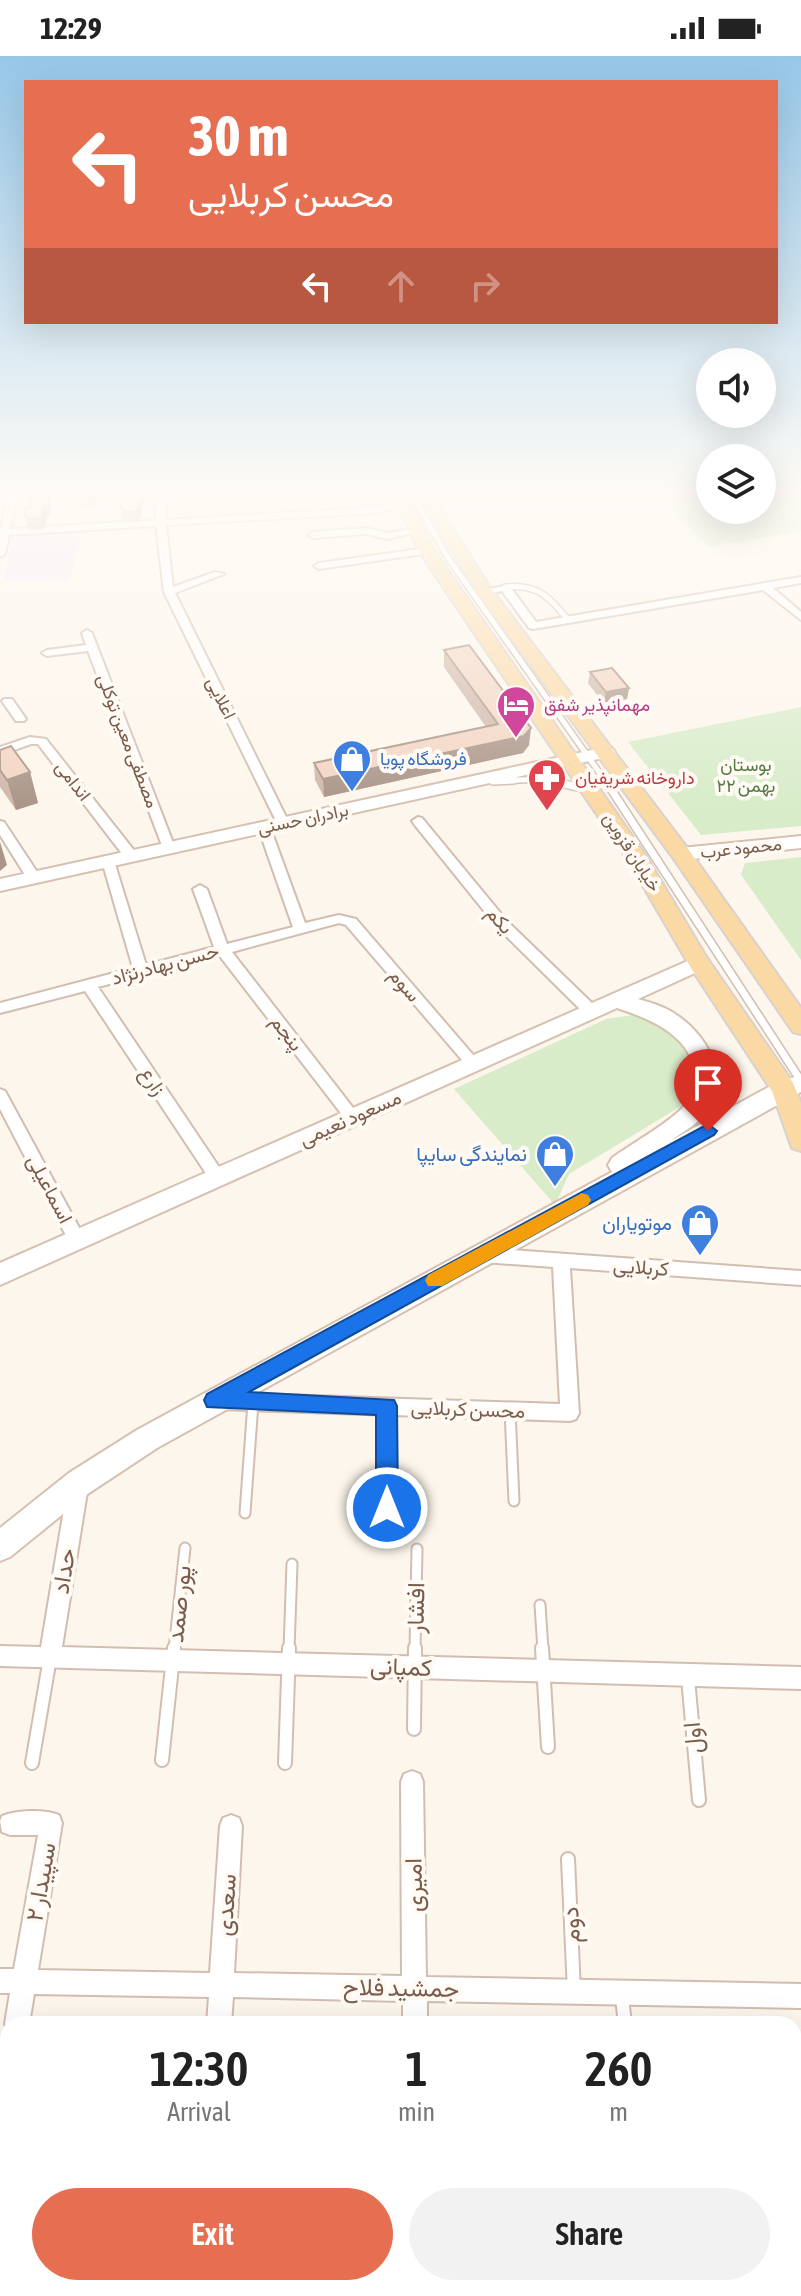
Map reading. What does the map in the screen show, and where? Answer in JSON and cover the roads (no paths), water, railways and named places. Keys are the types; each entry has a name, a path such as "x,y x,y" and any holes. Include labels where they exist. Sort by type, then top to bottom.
{"main road":[{"name":"خیابان قزوین","path":"460,600 639,861 699,963 795,1084 801,1141"},
{"name":"خیابان قزوین","path":"490,600 598,754 681,854 801,1026"},
{"name":"برادران حسنی","path":"0,887 598,754"},
{"name":"محمود عرب","path":"681,854 801,842"},
{"name":"مسعود نعیمی","path":"0,1274 699,963"},
{"path":"558,1213 703,1102 708,1083 706,1065 682,1031 654,1013 617,1000"},
{"path":"0,1547 79,1483 214,1400 795,1084"}],"street":[{"name":"اعلایی","path":"172,600 270,827 300,928"},
{"path":"514,600 533,626 687,600"},
{"path":"781,600 801,617"},
{"name":"مصطفی معین توکلی","path":"87,633 169,848"},
{"path":"47,653 92,647"},
{"path":"0,714 14,710"},
{"name":"اندامی","path":"0,751 30,740 42,741 131,856"},
{"name":"یکم","path":"418,821 502,924 591,1011"},
{"path":"0,825 34,878"},
{"path":"109,863 141,970"},
{"name":"پنجم","path":"200,889 222,949 352,1117"},
{"name":"حسن بهادرنژاد","path":"0,1008 330,920"},
{"name":"سوم","path":"330,920 351,922 473,1063"},
{"name":"زارع","path":"88,984 217,1177"},
{"name":"اسماعیلی","path":"0,1095 77,1240"},
{"name":"کربلایی","path":"481,1255 801,1278"},
{"name":"محسن کربلایی","path":"214,1400 570,1413 561,1261"},
{"name":"حداد","path":"50,1658 79,1483"},
{"name":"کمپانی","path":"0,1656 801,1678"},
{"name":"امیری","path":"412,1782 415,2016"},
{"name":"سپیدار ۲","path":"10,1824 51,1823 12,1981"},
{"name":"سعدی","path":"219,2016 231,1826"},
{"path":"12,1981 16,2016"},
{"name":"جمشید فلاح","path":"12,1981 801,1996"}],"lane":[{"path":"480,600 598,754 795,1084"},
{"path":"550,600 568,620"},
{"path":"0,887 493,781 559,781 592,791"},
{"path":"245,1513 253,1402"},
{"path":"387,1406 387,1508"},
{"path":"510,1410 514,1501"},
{"name":"پور صمد","path":"162,1760 185,1548"},
{"name":"افشار","path":"414,1729 417,1549"},
{"path":"285,1763 292,1564"},
{"path":"540,1605 548,1747"},
{"path":"32,1763 50,1658"},
{"name":"اول","path":"687,1675 699,1800"},
{"name":"دوم","path":"568,1859 574,1991"},
{"path":"622,1992 624,2016"}],"place":[{"name":"مهمانپذیر شفق","path":"516,739"},
{"name":"فروشگاه پویا","path":"352,793"},
{"name":"داروخانه شریفیان","path":"547,812"},
{"name":"نمایندگی سایپا","path":"555,1188"},
{"name":"موتویاران","path":"700,1257"}],"park label":[{"name":"بوستان ۲۲ بهمن","path":"746,775"}]}
